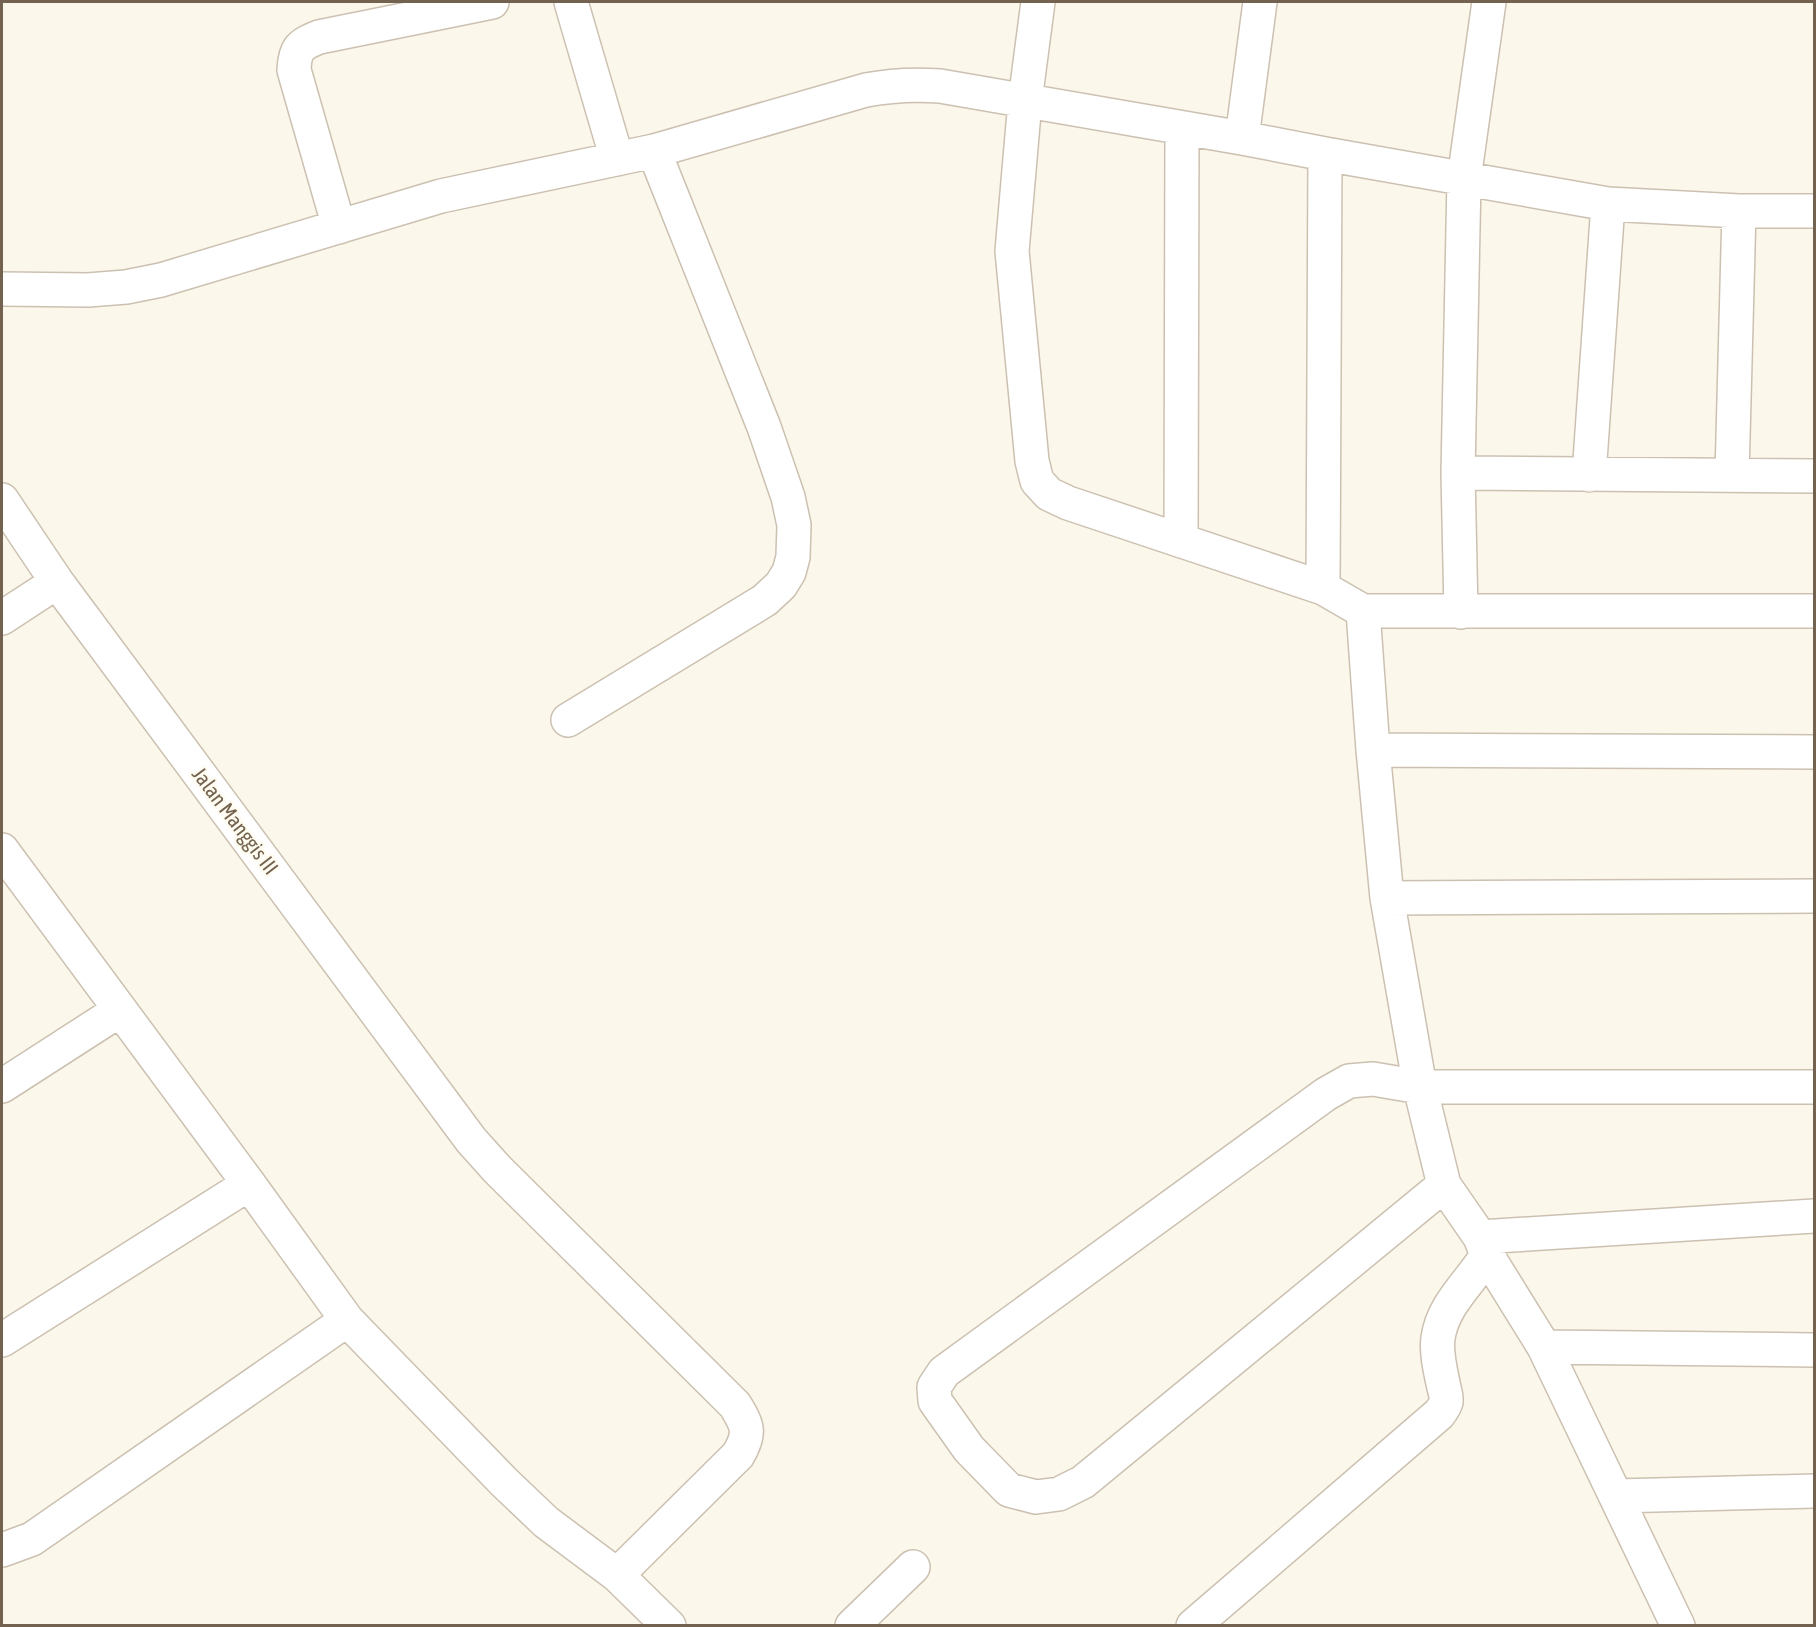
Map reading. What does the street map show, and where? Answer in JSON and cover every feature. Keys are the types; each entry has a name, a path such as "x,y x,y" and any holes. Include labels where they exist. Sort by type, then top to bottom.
{"street":[{"path":"339,227 294,70 294,56 304,43 319,37 492,2"},
{"path":"571,2 616,159"},
{"path":"1038,2 1025,101 1012,250 1032,461 1037,481 1049,494 1068,503 1323,588 1363,611 1815,611"},
{"path":"1242,138 1260,2"},
{"path":"1461,612 1458,474 1464,179 1489,2"},
{"path":"2,290 78,290 126,287 161,280 441,196 654,151 886,86 911,83 1242,138 1608,204 1739,211 1815,211"},
{"path":"1181,541 1182,128"},
{"path":"568,720 765,600 781,585 794,557 794,525 788,497 764,427 654,151"},
{"path":"1323,588 1324,154"},
{"path":"1589,475 1608,204"},
{"path":"1732,475 1739,211"},
{"path":"1458,474 1815,476"},
{"name":"Jalan Manggis III","path":"2,500 57,582 471,1140 497,1169 735,1406 745,1421 747,1440 738,1455 617,1575"},
{"path":"2,618 57,582"},
{"path":"1363,611 1387,898 1420,1087 1444,1185 1544,1347 1678,1626"},
{"path":"1373,750 1815,752"},
{"path":"2,850 347,1320 537,1514 617,1575 669,1626"},
{"path":"1387,898 1815,896"},
{"path":"2,1086 120,1010"},
{"path":"1444,1185 1083,1482 1059,1494 1036,1497 1009,1490 969,1449 935,1401 934,1387 944,1372 1326,1094 1349,1081 1373,1078 1420,1087 1815,1087"},
{"path":"2,1340 249,1184"},
{"path":"1483,1246 1815,1216"},
{"path":"1193,1626 1398,1450 1443,1408 1446,1400 1437,1342 1440,1327 1445,1312 1477,1272 1483,1246"},
{"path":"2,1550 32,1539 347,1320"},
{"path":"1544,1347 1815,1350"},
{"path":"1617,1496 1815,1491"},
{"path":"852,1626 913,1567"}]}
